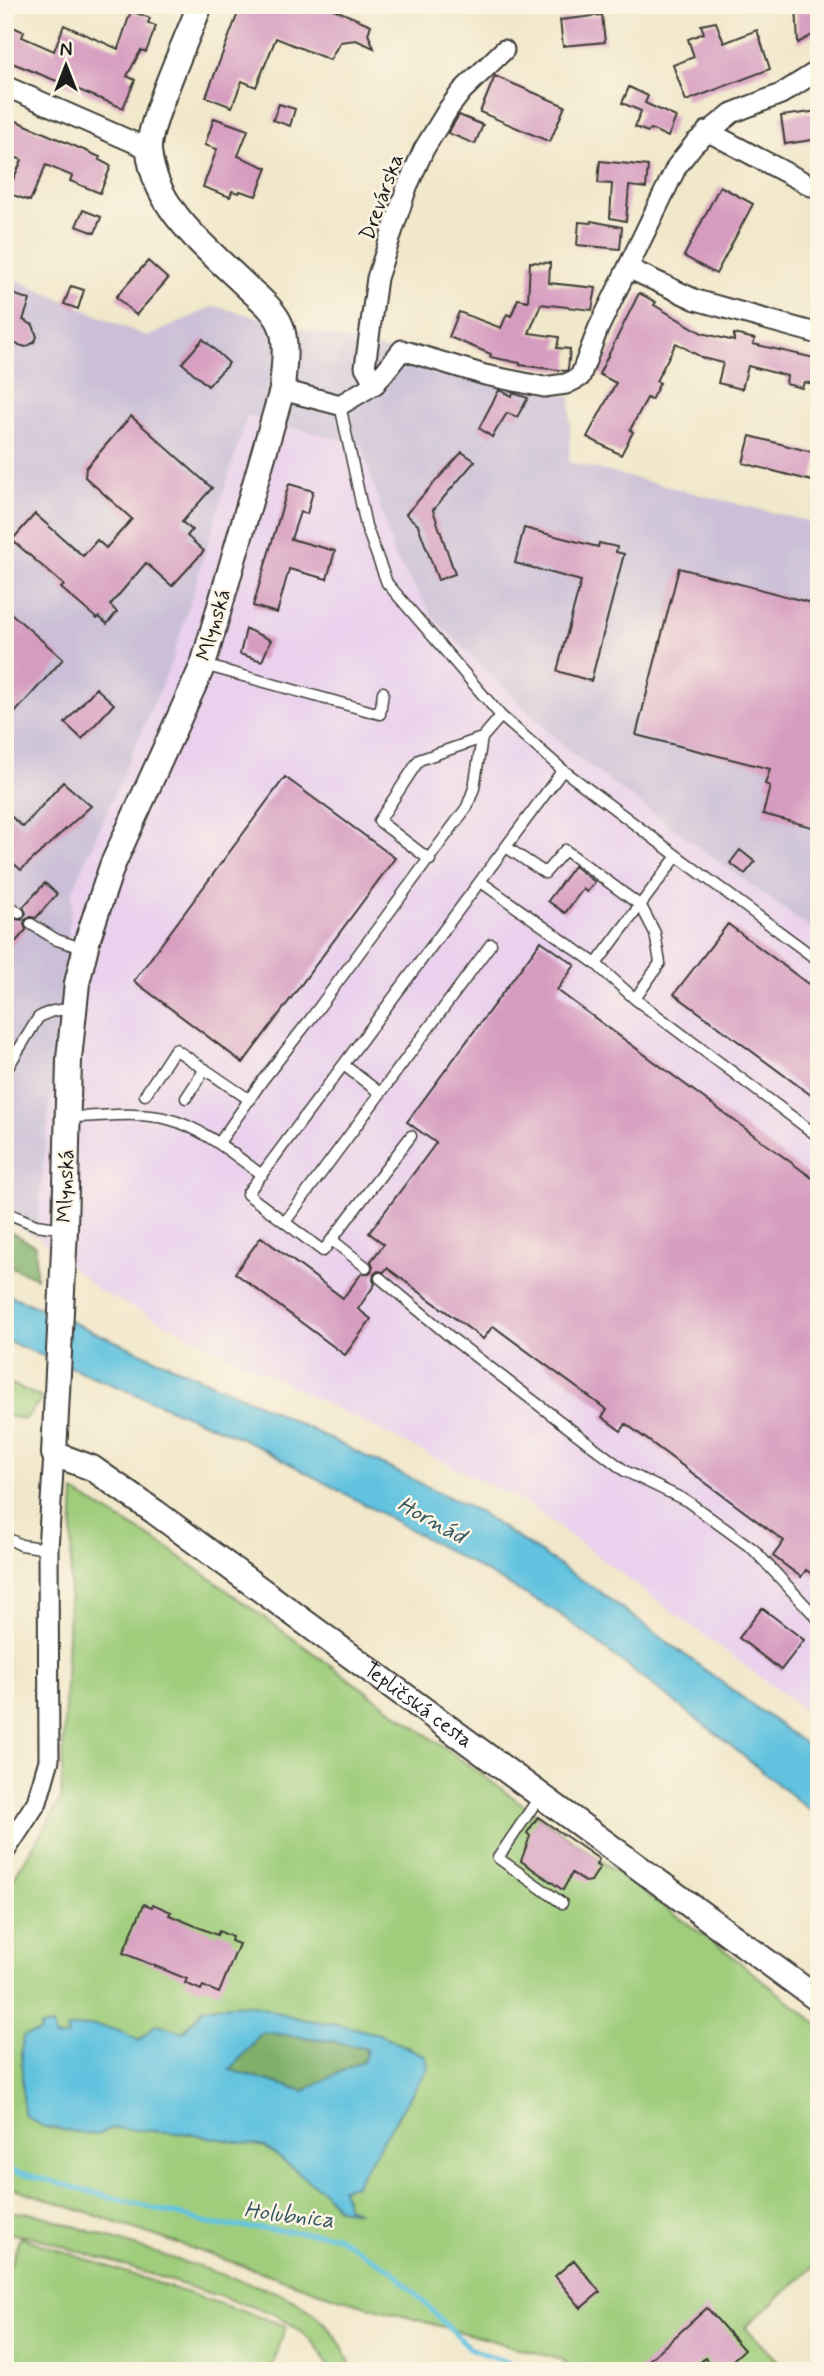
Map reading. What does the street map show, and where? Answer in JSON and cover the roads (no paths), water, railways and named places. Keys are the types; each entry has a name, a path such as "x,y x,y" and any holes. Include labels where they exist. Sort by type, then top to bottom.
{"street":[{"name":"Mlynská","path":"54,1454 73,1010 86,949 112,866 203,665 282,390 284,352 281,326 267,305 184,226 159,188 149,149 157,116 200,5"},
{"name":"Drevárska","path":"374,384 365,367 377,278 407,187 424,149 449,108 462,91 504,50"},
{"path":"282,390 340,405 374,384 402,350 485,375 544,387 566,384 580,377 598,329 677,166 707,131 732,113 781,94 819,71"},
{"path":"5,86 149,149"},
{"path":"707,131 816,192"},
{"path":"628,268 696,300 819,334"},
{"path":"5,1851 37,1802 49,1760 48,1549 54,1454"},
{"name":"Tepličská cesta","path":"54,1454 92,1468 155,1512 819,2000"}],"lane":[{"path":"340,405 366,526 387,583 501,716 563,770 819,961"},
{"path":"203,665 380,714 383,692"},
{"path":"430,860 379,821 419,760 482,738 501,716"},
{"path":"219,1143 262,1081 430,860 467,807 474,788 482,738"},
{"path":"411,1136 323,1251 247,1194 563,770"},
{"path":"506,848 545,873 565,850 641,905 656,933 660,963 635,999"},
{"path":"596,964 677,856"},
{"path":"481,882 596,964 635,999 819,1137"},
{"path":"5,902 19,913"},
{"path":"31,924 57,940 86,949"},
{"path":"285,1223 491,943"},
{"path":"5,1072 38,1018 57,1009 73,1010"},
{"path":"145,1095 175,1049 250,1100"},
{"path":"345,1066 380,1093"},
{"path":"186,1098 205,1069"},
{"path":"68,1117 151,1116 169,1119 219,1143 262,1175"},
{"path":"5,1212 36,1225 65,1229"},
{"path":"331,1240 366,1267"},
{"path":"380,1278 454,1340 625,1471 687,1501 753,1549 819,1620"},
{"path":"5,1538 21,1545 48,1549"},
{"path":"541,1795 498,1858 562,1903"}],"water":[{"name":"Hornád","path":"5,1293 257,1403 475,1510 597,1590 819,1754 819,1818 719,1736 557,1612 246,1440 5,1340"},
{"path":"249,2004 301,2019 337,2024 379,2034 426,2056 428,2068 355,2185 342,2188 347,2207 359,2212 338,2209 325,2193 265,2147 192,2134 112,2128 97,2135 44,2127 24,2115 21,2053 23,2036 40,2032 40,2027 52,2025 55,2038 68,2036 67,2029 95,2026 122,2032 139,2041 156,2024 184,2031 203,2009","holes":["262,2032 328,2040 367,2049 364,2060 304,2091 230,2070"]}],"waterway":[{"name":"Holubnica","path":"5,2169 216,2225 334,2235 392,2270 469,2348 531,2371"}]}
